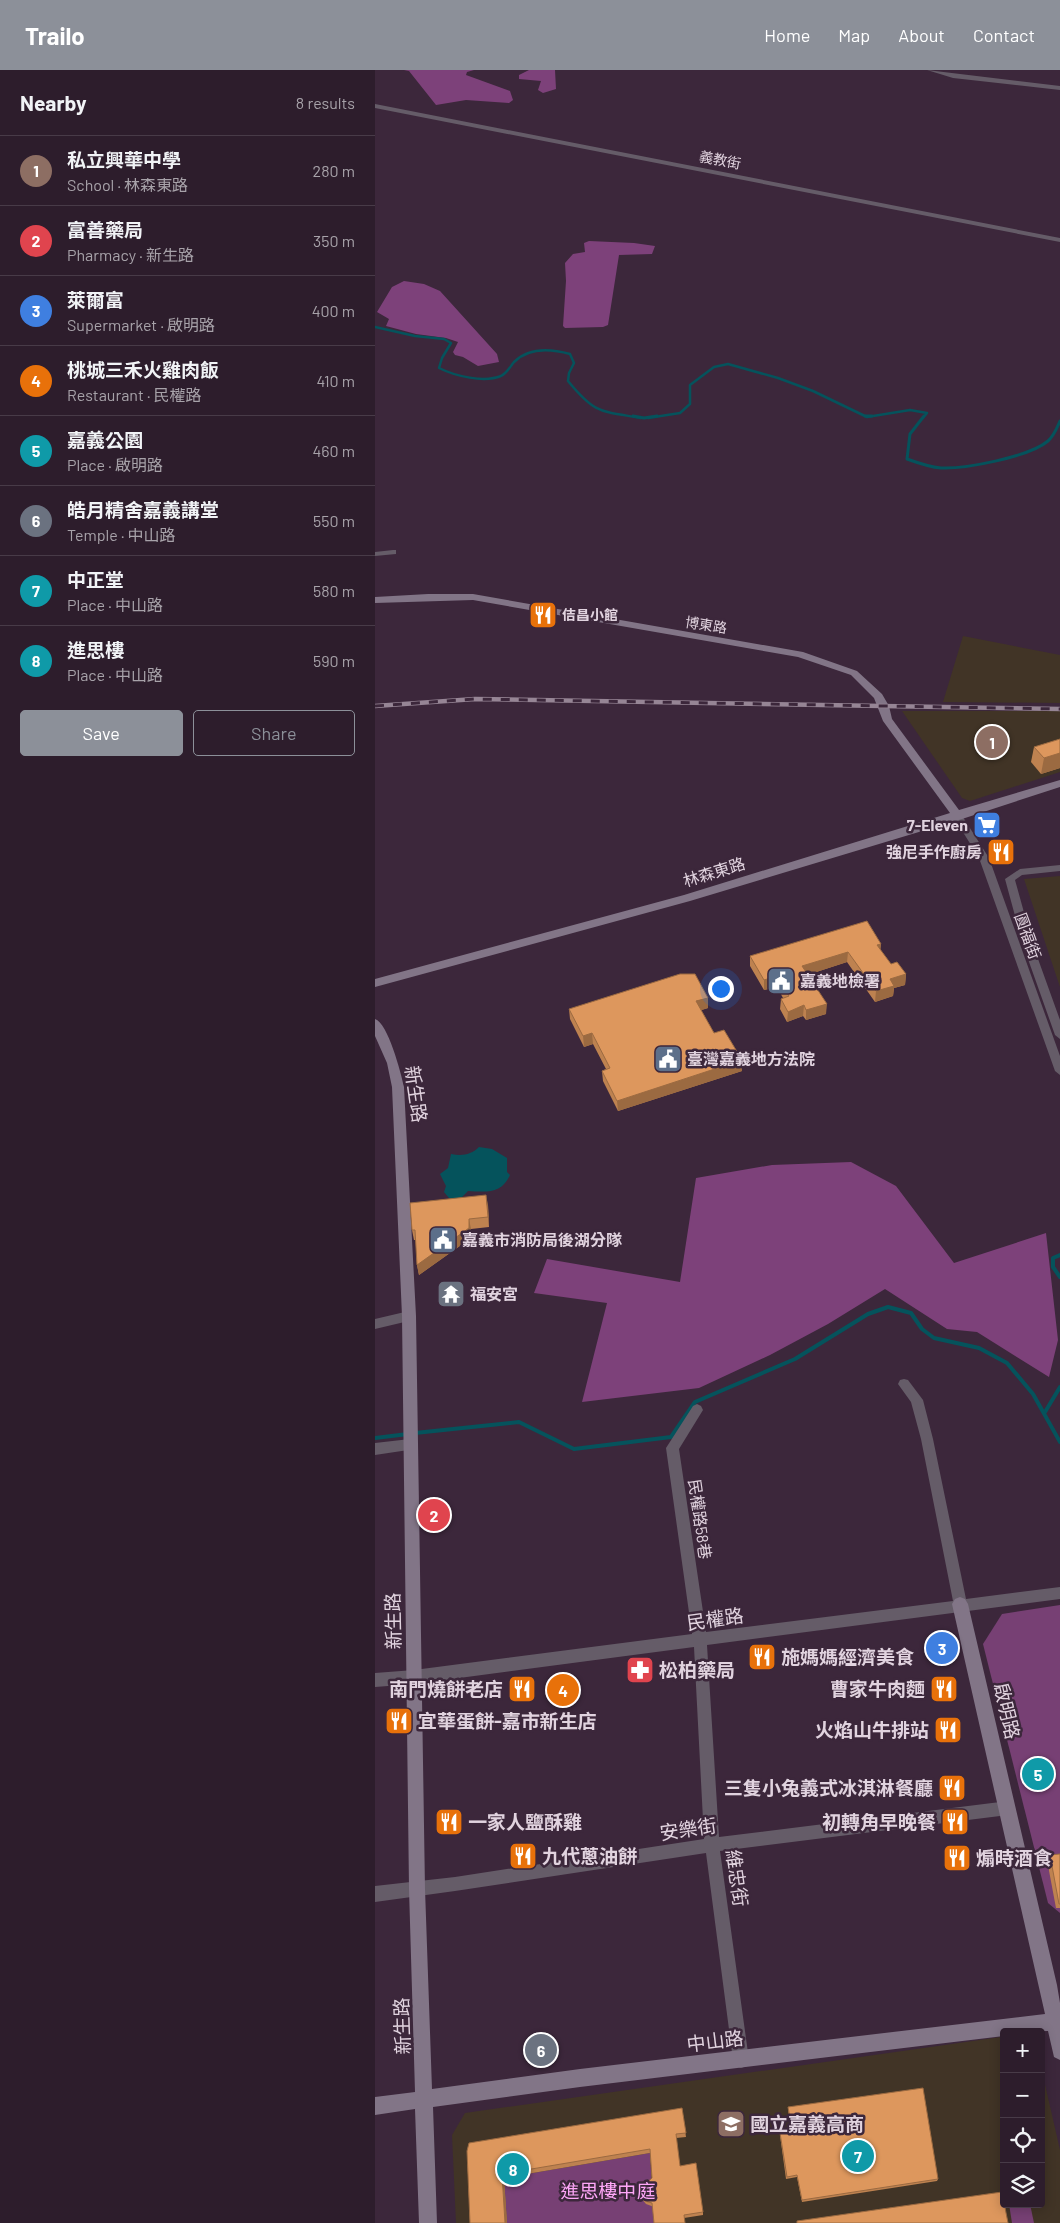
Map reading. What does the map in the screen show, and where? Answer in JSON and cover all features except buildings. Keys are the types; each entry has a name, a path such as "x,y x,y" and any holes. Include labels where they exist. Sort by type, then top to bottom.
{"street":[{"path":"930,70 953,76 1060,88"},
{"name":"義教街","path":"375,106 1060,240"},
{"path":"375,554 393,552"},
{"name":"博東路","path":"375,600 473,597 800,654 854,673 878,696 884,706 887,719 958,816"},
{"name":"林森東路","path":"375,983 686,898 1060,784"},
{"name":"圓福街","path":"958,816 984,858 1060,1071"},
{"name":"圓福街","path":"1060,868 1020,872 1010,879 1028,945 1060,1035"},
{"name":"新生路","path":"375,1023 393,1063 398,1087 409,1316 417,1889 428,2223"},
{"path":"375,1324 409,1316"},
{"name":"啟明路","path":"904,1384 917,1400 927,1439 960,1604 1058,2021 1060,2051"},
{"name":"民權路58巷","path":"697,1410 671,1448 700,1640"},
{"path":"375,1449 411,1437"},
{"name":"民權路","path":"375,1680 414,1677 960,1604 1060,1593"},
{"name":"維忠街","path":"700,1640 712,1845 741,2060"},
{"name":"安樂街","path":"375,1894 712,1845 1008,1808"},
{"name":"中山路","path":"375,2106 425,2101 580,2078 1058,2021"}],"shaded area":[{"path":"404,70 474,70 467,72 466,75 510,91 513,100 509,103 466,100 436,105 409,71"},
{"path":"529,70 555,70 556,89 543,93 538,90 541,81 519,79 519,75"},
{"path":"589,241 655,246 652,254 619,255 608,325 603,327 565,328 563,326 566,281 565,263 573,254 585,252 584,243"},
{"path":"404,281 424,284 440,291 497,354 499,362 478,366 463,357 455,355 453,352 458,342 386,326 389,319 377,312 392,287"},
{"path":"963,636 1060,655 1060,703 943,702"},
{"path":"902,711 1060,711 1060,772 970,801 962,798"},
{"path":"1060,876 1060,987 1024,879"},
{"path":"479,1147 492,1149 507,1158 507,1172 510,1175 498,1189 482,1192 468,1191 458,1201 449,1198 444,1192 446,1186 440,1174 448,1168 451,1154 466,1154 473,1152"},
{"path":"851,1162 896,1186 954,1263 1046,1233 1058,1340 1049,1377 977,1332 947,1329 885,1289 828,1324 770,1355 699,1388 582,1402 607,1303 534,1293 547,1259 680,1282 696,1178 772,1165"},
{"name":"國立嘉義高商","path":"1000,2037 1000,2208 1045,2208 1045,2084 1060,2150 1060,2223 456,2223 452,2135 465,2113"}],"green space":[{"path":"1060,1605 1060,1913 1048,1903 983,1644 1002,1614"},
{"name":"進思樓中庭","path":"650,2153 654,2223 507,2223 504,2178"},
{"path":"1010,2208 1031,2208 1034,2223 1012,2223"}],"waterway":[{"path":"375,327 415,336 444,339 451,343 442,358 439,368 470,378 486,379 501,376 520,357 541,350 570,354 574,363 569,373 568,381 585,400 607,412 641,418"},
{"path":"648,418 680,413 690,404 690,385 714,367 728,364 778,378 813,391 867,417 910,410 927,413 923,418"},
{"path":"633,416 644,418 657,416"},
{"path":"865,416 872,416"},
{"path":"924,416 910,434 907,459 941,468 980,464 1027,452 1048,441 1054,434 1060,421"},
{"path":"1060,1255 1053,1258 1053,1267 1060,1277"},
{"path":"415,1433 519,1422 574,1449 671,1437 695,1402 795,1359 868,1314 888,1307 911,1313 922,1329 934,1338 979,1348 1007,1363 1033,1394 1060,1442"},
{"path":"1045,1412 1060,1387"},
{"path":"375,1438 408,1434"}],"railway":[{"path":"375,706 475,699 1060,709"}],"place":[{"name":"佶昌小館","path":"543,615"},
{"name":"私立興華中學","path":"992,742"},
{"name":"7-Eleven","path":"987,825"},
{"name":"強尼手作廚房","path":"1001,852"},
{"name":"嘉義地檢署","path":"781,981"},
{"name":"臺灣嘉義地方法院","path":"668,1059"},
{"name":"嘉義市消防局後湖分隊","path":"443,1240"},
{"name":"福安宮","path":"451,1294"},
{"name":"富善藥局","path":"434,1515"},
{"name":"萊爾富","path":"942,1648"},
{"name":"施媽媽經濟美食","path":"762,1657"},
{"name":"松柏藥局","path":"640,1670"},
{"name":"南門燒餅老店","path":"522,1689"},
{"name":"曹家牛肉麵","path":"944,1689"},
{"name":"桃城三禾火雞肉飯","path":"563,1690"},
{"name":"宜華蛋餅-嘉市新生店","path":"399,1721"},
{"name":"火焰山牛排站","path":"948,1730"},
{"name":"嘉義公園","path":"1038,1774"},
{"name":"三隻小兔義式冰淇淋餐廳","path":"952,1788"},
{"name":"一家人鹽酥雞","path":"449,1822"},
{"name":"初轉角早晚餐","path":"955,1822"},
{"name":"九代蔥油餅","path":"523,1856"},
{"name":"煽時酒食","path":"957,1858"},
{"name":"皓月精舍嘉義講堂","path":"541,2050"},
{"name":"國立嘉義高商","path":"731,2124"},
{"name":"中正堂","path":"858,2156"},
{"name":"進思樓","path":"513,2169"}]}
